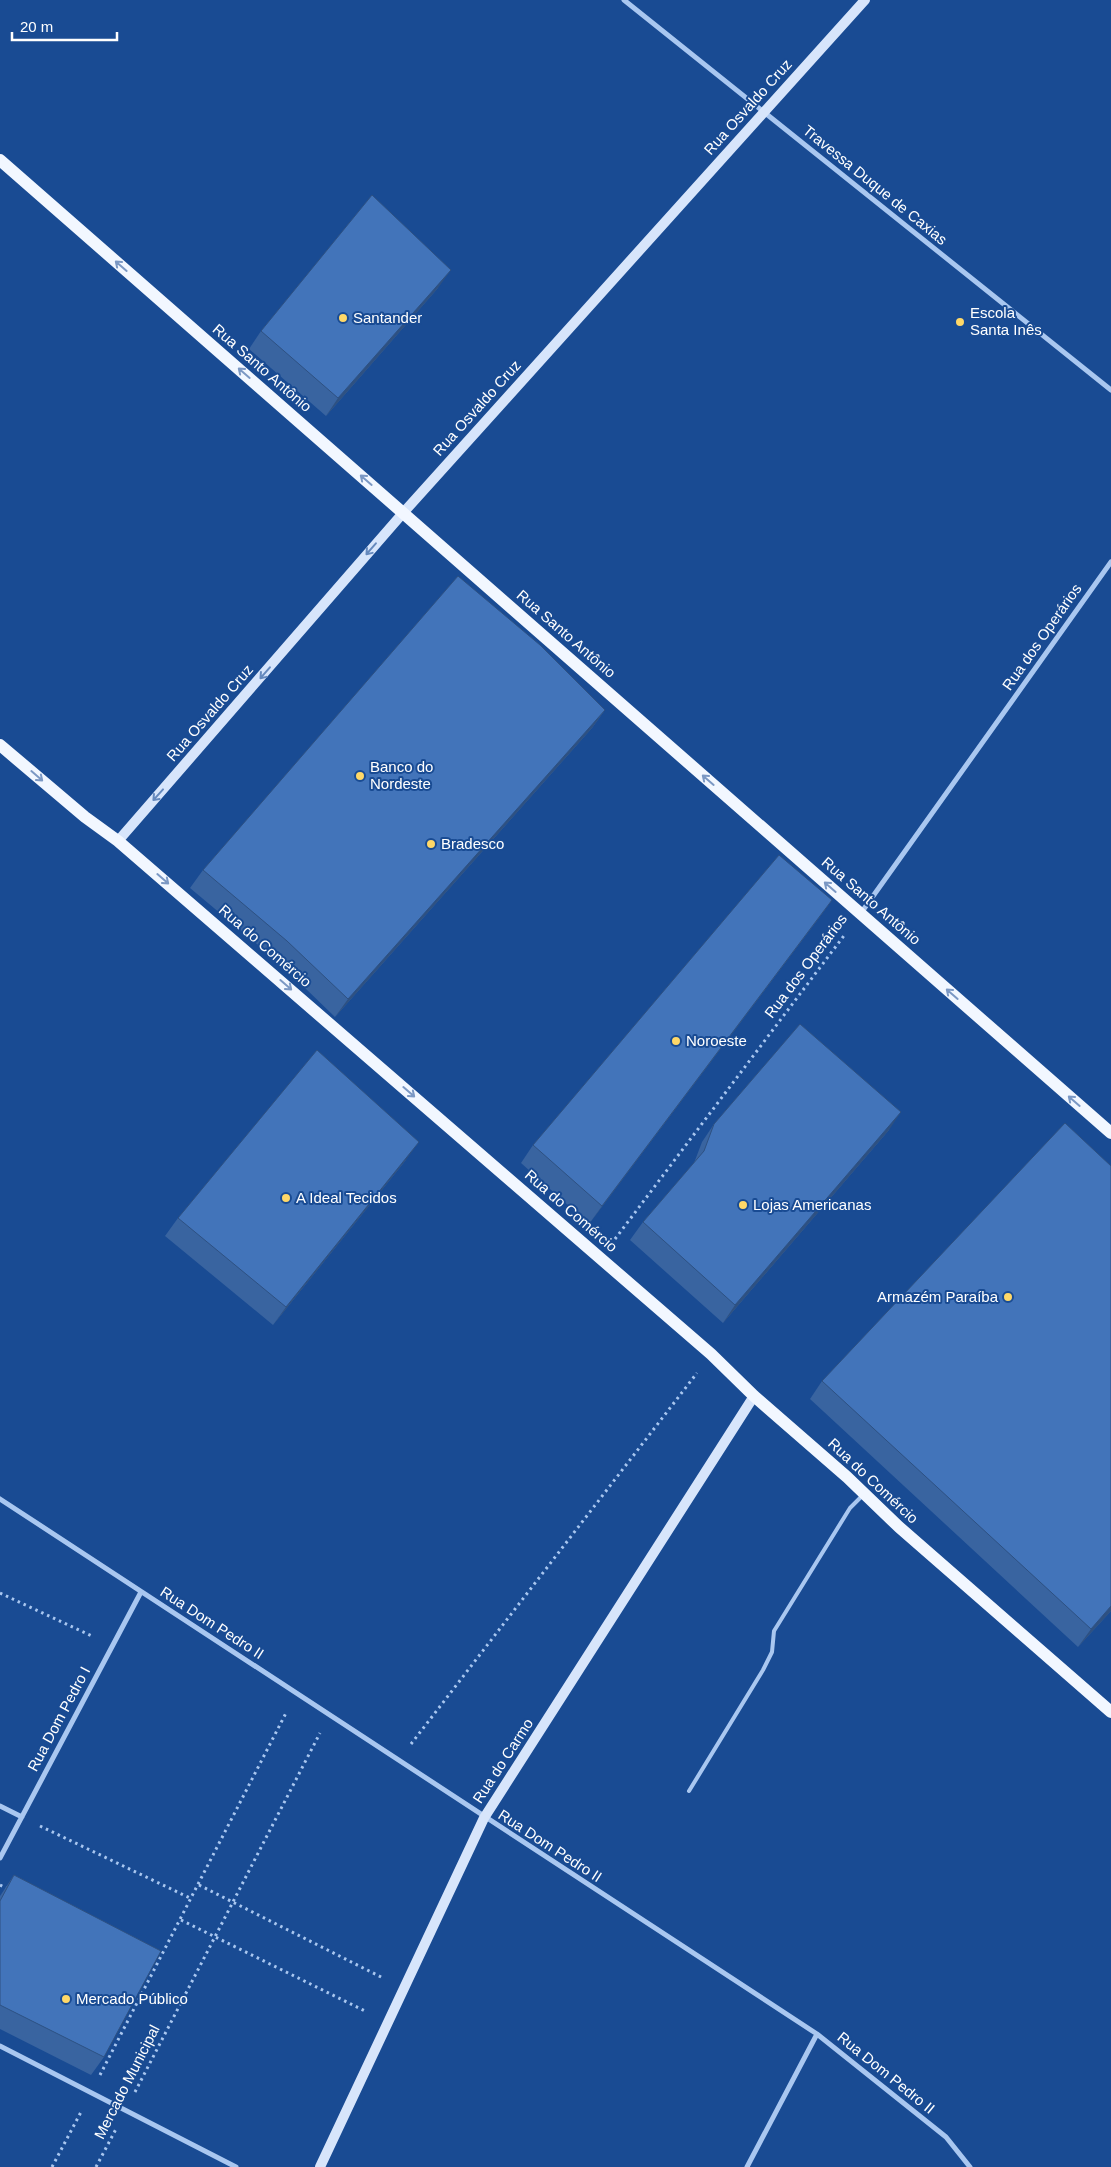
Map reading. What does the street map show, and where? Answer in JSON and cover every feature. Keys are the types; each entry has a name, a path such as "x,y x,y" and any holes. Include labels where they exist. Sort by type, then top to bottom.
{"main road":[{"name":"Rua Santo Antônio","path":"0,160 1111,1133"},
{"name":"Rua do Comércio","path":"0,745 85,817 118,841 601,1258 711,1354 754,1396 899,1527 1111,1712"}],"street":[{"name":"Travessa Duque de Caxias","path":"624,0 1111,390"},
{"name":"Rua Osvaldo Cruz","path":"118,841 403,512 865,0"},
{"name":"Rua dos Operários","path":"861,914 1111,562"},
{"name":"Rua do Carmo","path":"320,2167 484,1818 754,1396"},
{"name":"Rua Dom Pedro II","path":"0,1499 484,1818 817,2034 946,2137 970,2167"},
{"name":"Rua Dom Pedro I","path":"0,1858 140,1592"},
{"path":"0,1806 22,1817"},
{"path":"748,2167 817,2034"},
{"path":"0,2046 125,2112 236,2167"}],"lane":[{"path":"688,1790 763,1670 772,1652 774,1631 850,1508 864,1494"}],"path":[{"name":"Rua dos Operários","path":"601,1258 861,914"},
{"path":"398,1761 711,1354"},
{"path":"0,1592 112,1645"},
{"path":"52,2167 192,1899 296,1693"},
{"name":"Mercado Municipal","path":"96,2167 330,1715"},
{"path":"22,1817 192,1899"},
{"path":"0,1885 9,1890"},
{"path":"199,1885 404,1988"},
{"path":"181,1920 387,2022"},
{"path":"148,1963 156,1968"}],"building":[{"name":"Santander","path":"372,195 451,270 338,398 261,331"},
{"path":"458,576 540,645 605,710 348,999 287,941 203,870"},
{"name":"Noroeste","path":"779,855 832,900 602,1206 533,1145"},
{"name":"Lojas Americanas","path":"800,1024 901,1112 735,1305 643,1222 704,1151 714,1124"},
{"name":"A Ideal Tecidos","path":"317,1050 419,1142 286,1307 178,1218"},
{"name":"Armazém Paraíba","path":"1065,1123 1111,1166 1111,1606 1091,1629 822,1381"},
{"name":"Mercado Público","path":"14,1875 161,1951 104,2057 0,2005 0,1901"}],"place":[{"name":"Santander","path":"343,318"},
{"name":"Escola Santa Inês","path":"960,322"},
{"name":"Banco do Nordeste","path":"360,776"},
{"name":"Bradesco","path":"431,844"},
{"name":"Noroeste","path":"676,1041"},
{"name":"A Ideal Tecidos","path":"286,1198"},
{"name":"Lojas Americanas","path":"743,1205"},
{"name":"Armazém Paraíba","path":"1008,1297"},
{"name":"Mercado Público","path":"66,1999"}]}
